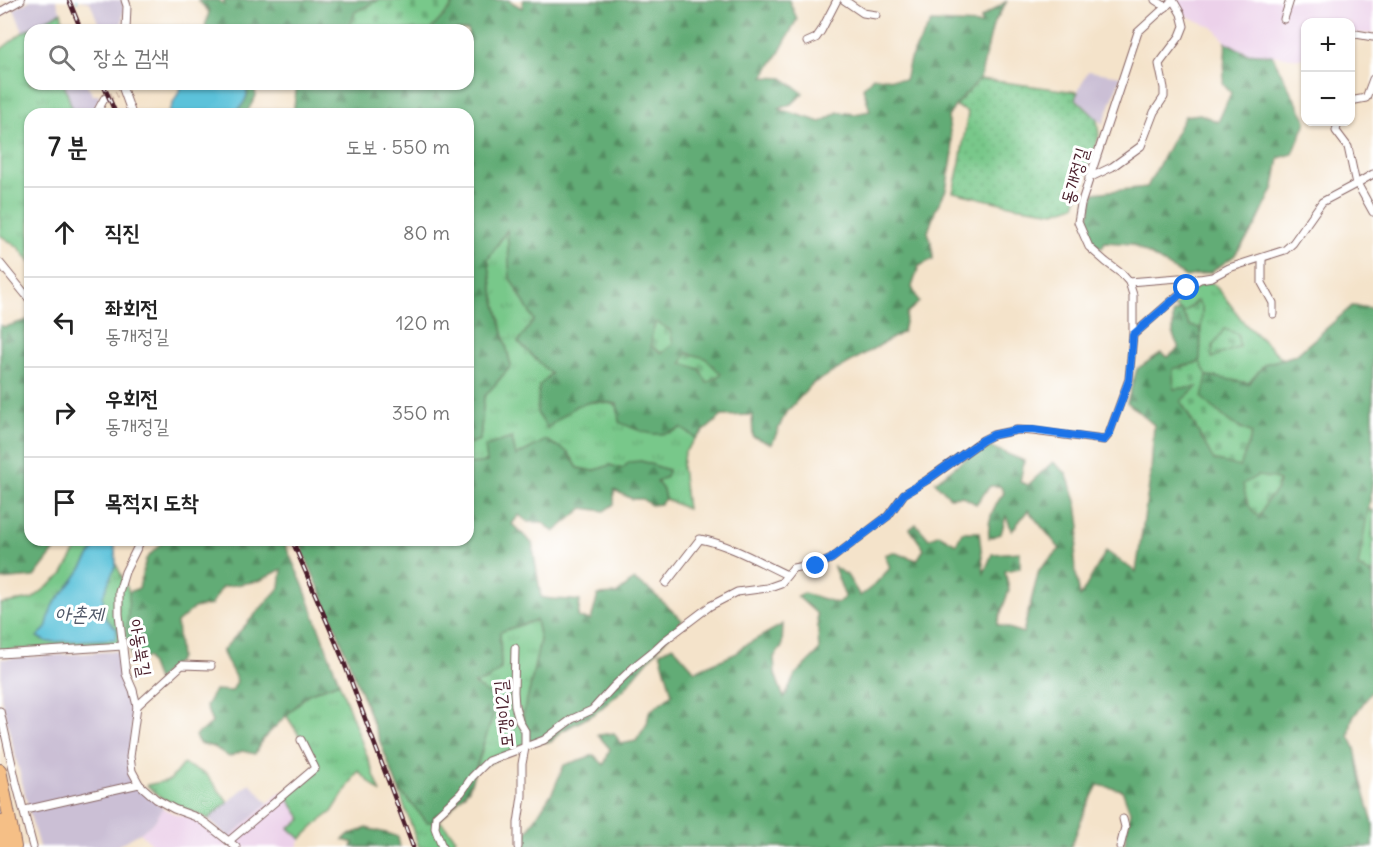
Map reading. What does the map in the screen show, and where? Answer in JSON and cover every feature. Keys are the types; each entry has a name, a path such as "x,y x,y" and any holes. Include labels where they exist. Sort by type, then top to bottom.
{"highway":[{"path":"0,770 15,847"},
{"path":"0,821 5,847"}],"street":[{"path":"0,12 21,0"},
{"path":"125,0 126,24"},
{"path":"807,42 816,38 821,31 837,0"},
{"path":"844,0 863,13 876,15"},
{"path":"1155,0 1167,7"},
{"path":"1089,178 1112,166 1141,146 1154,112 1164,97 1159,64 1180,36 1184,26 1181,14 1173,0"},
{"name":"동개정길","path":"1130,282 1089,247 1078,222 1089,178 1138,32 1173,0"},
{"path":"1284,19 1290,0"},
{"path":"1356,34 1373,37"},
{"path":"1355,100 1366,98 1373,79"},
{"path":"121,90 129,108"},
{"path":"99,108 106,98"},
{"path":"1337,126 1336,131 1348,147 1356,184 1373,212"},
{"path":"441,847 435,828 436,816 461,793 472,777 488,761 544,740 572,719 592,711 613,687 664,640 722,598 736,592 767,588 781,583 793,568 816,566 831,559 888,516 904,494 993,435 1017,430 1033,430 1104,440 1109,434 1129,380 1133,335 1133,295 1130,282 1212,277 1229,268 1284,250 1293,243 1322,202 1373,174"},
{"path":"1262,259 1262,283 1273,303 1273,314"},
{"path":"0,263 24,293"},
{"path":"1133,335 1190,285 1200,279"},
{"path":"666,583 700,539 715,542 787,575"},
{"name":"아동북길","path":"138,784 132,771 130,757 137,706 126,674 119,614 119,592 125,572 140,546"},
{"path":"0,654 123,646"},
{"name":"모갱이2길","path":"516,648 515,706 519,721 525,731 518,847"},
{"path":"137,706 182,665 210,666"},
{"path":"0,711 33,847"},
{"path":"229,841 315,768 301,740"},
{"path":"25,810 138,784 156,799 207,824 236,847"},
{"path":"1120,847 1125,828 1123,819"},
{"path":"17,829 28,825"}],"shaded area":[{"path":"31,0 56,0 61,12 38,24 24,24 23,32 14,9"},
{"path":"78,0 122,0 124,9 122,24 99,24 90,2"},
{"path":"1178,0 1373,0 1373,34 1355,33 1355,18 1301,18 1301,58 1246,53 1226,42 1214,28 1174,10"},
{"path":"1088,71 1121,76 1103,124 1075,97"},
{"path":"66,90 90,90 93,95 100,95 95,108 72,108"},
{"path":"118,651 132,714 130,781 163,808 154,822 115,847 39,847 1,698 1,659"},
{"path":"250,783 268,803 229,838 208,819"},
{"path":"282,791 302,820 289,828 301,839 297,847 241,847 229,838"},
{"path":"163,808 177,815 190,817 230,847 155,847 140,833 154,822"}],"green space":[{"path":"198,0 219,0 224,5 224,0 379,0 355,12 351,24 206,24 209,12"},
{"path":"379,0 452,0 454,2 436,24 351,24 355,12"},
{"path":"452,0 508,0 522,8 523,0 789,0 797,19 763,77 783,78 803,93 793,103 779,109 821,122 838,112 855,114 870,111 863,88 873,77 905,80 910,59 931,22 981,24 981,18 1007,1 993,25 980,79 948,117 953,153 946,190 935,211 928,232 933,259 919,266 912,287 919,302 907,313 903,332 812,384 785,414 772,444 753,437 752,415 722,416 696,438 681,428 664,434 635,429 619,422 617,404 595,401 576,406 547,428 537,413 539,386 551,374 518,342 534,320 510,278 507,230 488,259 493,292 511,366 484,397 480,440 474,442 474,108 294,108 296,90 474,90 474,24 436,24 454,2"},
{"path":"61,12 64,24 38,24"},
{"path":"23,32 24,90 66,90 72,108 24,108 24,254 19,248 0,235 0,50"},
{"path":"1226,42 1246,53 1272,55 1301,110 1301,126 1304,126 1293,154 1279,158 1274,187 1255,227 1234,256 1211,272 1186,277 1132,244 1105,242 1102,248 1092,245 1088,221 1094,193 1147,187 1185,116 1200,114 1218,122 1231,93 1223,84"},
{"path":"980,79 1078,92 1075,98 1097,119 1099,136 1075,205 1055,212 1014,206 953,192 968,112 955,106"},
{"path":"246,90 255,90 256,96 249,108 240,108 245,100"},
{"path":"508,229 510,278 534,320 551,374 547,428 578,405 602,402 637,414 670,433 681,428 696,438 684,453 682,467 687,509 665,499 663,490 657,482 668,470 641,461 623,469 610,465 593,471 578,468 568,452 515,456 512,438 488,462 474,463 474,442 480,440 484,397 511,366 493,292 488,259"},
{"path":"1211,282 1245,324 1283,359 1265,364 1249,383 1207,376 1200,362 1202,307 1196,301 1183,314 1181,310 1174,307 1199,285"},
{"path":"1197,301 1202,307 1201,328 1190,326 1183,314"},
{"path":"1352,306 1373,308 1373,477 1367,524 1370,573 1373,568 1373,691 1352,719 1349,736 1355,748 1373,824 1373,847 1124,847 1130,812 1122,790 1098,785 1085,810 1071,847 524,847 525,835 553,791 564,765 594,755 604,765 610,749 598,735 614,733 621,744 636,741 647,724 649,712 672,694 660,652 673,646 695,671 737,653 742,647 783,624 782,647 774,657 775,674 784,698 795,675 819,651 817,614 797,596 804,593 837,603 845,597 834,567 847,575 860,596 890,568 885,555 893,552 917,560 924,549 910,529 916,524 929,539 939,534 956,544 962,532 979,532 984,573 992,554 1020,552 1020,568 1005,571 1009,590 997,624 1023,633 1039,570 1060,549 1028,510 1012,531 1006,516 1001,534 989,538 992,514 1004,493 1000,486 990,486 976,504 962,496 950,497 935,482 984,444 1024,461 1020,482 1028,485 1053,462 1066,473 1077,504 1080,527 1074,561 1080,597 1106,551 1136,572 1151,472 1154,425 1127,402 1137,369 1161,353 1168,357 1179,348 1173,335 1173,313 1181,310 1190,326 1201,328 1200,362 1173,369 1174,389 1198,386 1181,402 1214,460 1252,433 1231,423 1201,398 1207,376 1249,383 1265,364 1296,355"},
{"path":"24,321 24,546 55,546 55,550 34,577 0,580 0,325 5,327"},
{"path":"656,322 670,330 673,344 662,353 651,346"},
{"path":"1224,329 1238,334 1239,347 1212,358 1213,346"},
{"path":"687,353 705,358 721,374 707,383 700,369 682,363"},
{"path":"1200,362 1207,376 1202,398 1231,423 1252,433 1240,467 1214,460 1181,401 1197,387 1174,389 1173,369"},
{"path":"512,438 516,456 546,440 568,452 578,468 593,471 610,465 622,469 629,462 641,461 668,470 666,477 657,482 663,490 665,499 660,504 651,505 642,499 632,499 614,490 614,504 604,511 583,508 554,532 542,522 528,522 519,515 512,524 532,543 541,597 580,601 578,617 591,620 598,595 616,594 634,580 650,590 682,620 624,689 594,714 560,732 551,742 529,742 523,715 540,640 536,620 500,632 501,669 487,680 474,684 498,700 469,789 439,821 427,822 398,788 332,618 301,546 474,546 474,463 487,462 485,446"},
{"path":"1257,476 1274,478 1279,481 1277,489 1267,501 1259,517 1249,506 1243,484"},
{"path":"1368,510 1373,510 1373,568 1371,574 1358,567"},
{"path":"79,546 114,546 116,564 129,592 129,644 0,650 0,604 32,599 62,575"},
{"path":"158,546 286,546 303,585 339,682 308,694 262,740 255,754 242,751 229,757 214,747 199,743 195,736 212,723 206,706 215,690 232,691 237,681 222,651 280,587 282,569 259,581 222,587 211,605 194,608 177,623 180,659 157,680 148,657 132,664 127,628 129,592 139,588 146,559"},
{"path":"536,619 540,640 523,715 529,742 475,771 482,752 474,684 487,680 501,669 500,632"},
{"path":"339,682 381,793 358,771 332,812 301,839 289,828 302,819 286,796 320,767 286,715 308,694"},
{"path":"183,764 206,774 228,802 208,819 160,797 147,785 170,780"},
{"path":"398,788 412,804 442,823 456,838 450,847 419,847"},
{"path":"367,828 398,837 400,847 352,847 354,843 343,840 348,835"}],"water":[{"path":"180,90 246,90 245,100 240,108 171,108"},
{"name":"아촌제","path":"96,546 114,546 116,564 103,596 105,618 117,629 116,639 48,642 37,637 46,628 52,606 75,578"}],"tunnel":[{"path":"106,98 117,94"}],"railway":[{"path":"69,0 79,24"},
{"path":"106,90 113,108"},
{"path":"295,546 342,657 413,847"}],"route":[{"path":"816,566 831,559 888,516 904,494 993,435 1017,430 1033,430 1104,440 1109,434 1129,380 1133,335 1187,288"}]}
